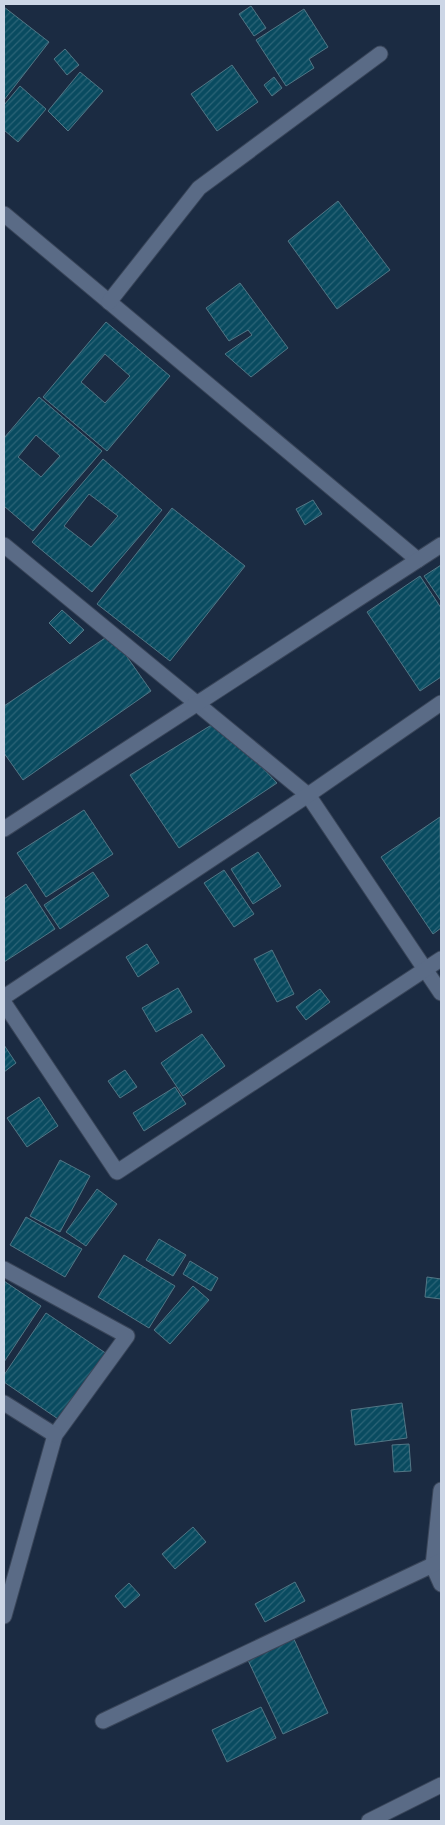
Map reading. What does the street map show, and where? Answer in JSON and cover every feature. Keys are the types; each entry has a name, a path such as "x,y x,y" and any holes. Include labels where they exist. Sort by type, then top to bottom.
{"street":[{"path":"109,302 199,188 380,54"},
{"path":"4,214 418,560"},
{"path":"4,545 308,795 441,992"},
{"path":"4,829 441,545"},
{"path":"4,997 308,795 441,703"},
{"path":"4,1004 117,1172 441,959"},
{"path":"4,1269 127,1336 55,1436 4,1616"},
{"path":"4,1403 55,1436"},
{"path":"441,1490 437,1563 441,1584"},
{"path":"103,1721 437,1563"},
{"path":"369,1821 441,1785"}],"building":[{"path":"251,6 266,28 254,36 239,14"},
{"path":"4,7 49,42 4,100"},
{"path":"304,9 328,47 309,59 314,68 286,86 256,40"},
{"path":"65,49 79,65 67,75 54,59"},
{"path":"232,65 258,102 217,131 191,94"},
{"path":"80,72 103,91 68,131 48,111"},
{"path":"274,77 282,88 272,96 264,85"},
{"path":"20,86 46,109 18,142 4,130 4,105"},
{"path":"338,201 390,270 337,309 288,241"},
{"path":"240,283 288,348 251,377 225,354 252,335 248,330 229,341 206,308"},
{"path":"106,322 170,376 107,451 43,397","holes":["105,354 130,376 105,403 81,382"]},
{"path":"39,397 102,451 33,531 4,506 4,438","holes":["36,435 60,456 41,477 18,457"]},
{"path":"103,459 162,510 92,592 32,542","holes":["89,494 118,516 91,547 64,526"]},
{"path":"313,500 322,514 305,525 296,509"},
{"path":"172,508 245,566 170,661 97,604"},
{"path":"441,565 441,601 424,576"},
{"path":"420,576 441,608 441,677 420,691 367,612"},
{"path":"62,610 84,630 70,644 49,623"},
{"path":"111,634 151,691 23,780 4,753 4,706"},
{"path":"218,721 277,783 179,848 130,775"},
{"path":"84,810 113,854 46,897 17,853"},
{"path":"440,817 441,928 433,934 381,857"},
{"path":"258,852 281,886 253,904 231,869"},
{"path":"224,870 254,914 234,927 204,883"},
{"path":"93,872 109,896 60,929 44,905"},
{"path":"26,884 55,929 4,962 4,899"},
{"path":"147,944 159,963 138,977 126,957"},
{"path":"272,950 294,994 277,1002 254,959"},
{"path":"178,988 192,1012 156,1032 142,1008"},
{"path":"320,989 330,1002 306,1020 296,1007"},
{"path":"202,1034 225,1066 183,1096 161,1063"},
{"path":"4,1045 16,1063 4,1072"},
{"path":"125,1070 137,1087 120,1098 108,1081"},
{"path":"175,1087 186,1104 144,1131 133,1113"},
{"path":"39,1097 58,1126 27,1147 7,1118"},
{"path":"60,1160 90,1176 60,1232 30,1216"},
{"path":"97,1189 117,1204 86,1246 66,1232"},
{"path":"26,1217 82,1249 65,1277 10,1245"},
{"path":"159,1239 186,1255 173,1276 146,1260"},
{"path":"124,1255 175,1286 149,1328 98,1297"},
{"path":"190,1261 218,1278 211,1291 183,1274"},
{"path":"427,1277 441,1279 441,1299 425,1297"},
{"path":"4,1281 41,1306 4,1362"},
{"path":"193,1286 209,1300 170,1344 154,1330"},
{"path":"46,1313 107,1354 61,1421 4,1382 4,1375"},
{"path":"402,1403 407,1438 355,1445 351,1410"},
{"path":"409,1444 411,1471 394,1472 392,1445"},
{"path":"193,1527 206,1542 175,1569 162,1554"},
{"path":"295,1582 305,1601 265,1622 255,1604"},
{"path":"129,1583 140,1595 125,1608 115,1596"},
{"path":"292,1635 328,1713 283,1734 246,1656"},
{"path":"261,1707 276,1738 227,1762 212,1730"}]}
